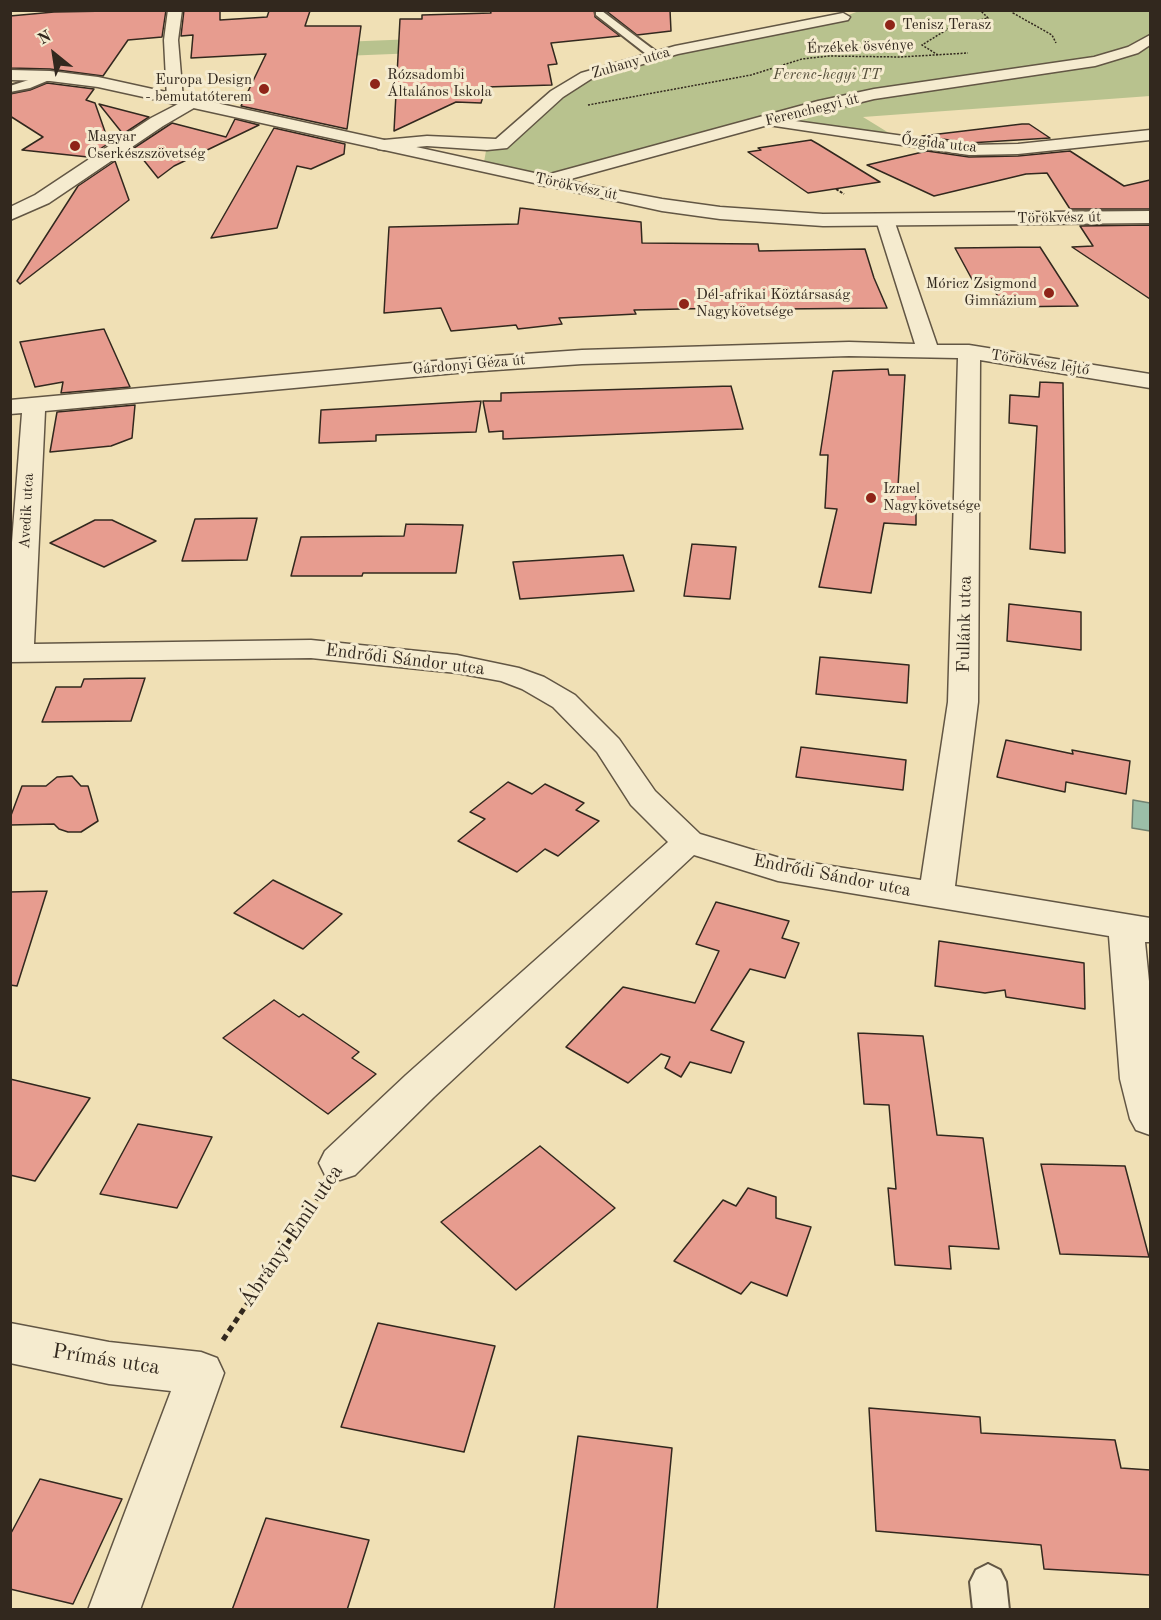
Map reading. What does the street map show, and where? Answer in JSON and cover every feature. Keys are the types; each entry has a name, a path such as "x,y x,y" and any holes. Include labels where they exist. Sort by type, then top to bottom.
{"street":[{"path":"175,10 171,40 175,99"},
{"name":"Zuhany utca","path":"384,145 427,141 501,144 534,117 557,94 586,76 654,55 841,16"},
{"name":"Ferenchegyi út","path":"545,181 818,106 874,94 1095,61 1133,50 1150,39"},
{"name":"Törökvész út","path":"10,75 50,76 98,82 662,206 720,213 823,220 1150,217"},
{"path":"10,214 42,199 148,128 193,102"},
{"name":"Őzgida utca","path":"765,122 969,150 1018,149 1150,135"},
{"path":"885,220 928,350"},
{"name":"Gárdonyi Géza út","path":"22,405 582,357 849,349 928,350"},
{"name":"Törökvész lejtő","path":"928,350 969,352 1150,381"},
{"name":"Fullánk utca","path":"936,895 963,702 969,352"},
{"name":"Avedik utca","path":"15,653 22,405"},
{"name":"Endrődi Sándor utca","path":"15,653 311,649 457,664 508,674 533,683 564,701 608,746 643,798 687,842 778,869 1138,929"},
{"name":"Ábrányi Emil utca","path":"340,1163 429,1078 687,842"},
{"path":"1138,929 1140,1079 1150,1119"},
{"name":"Prímás utca","path":"10,1343 109,1363 201,1373"},
{"path":"114,1610 201,1373"}],"lane":[{"path":"599,13 654,55"},
{"path":"10,89 36,83 50,76"}],"path":[{"path":"939,55 922,45 951,27 988,18 980,10"},
{"path":"1015,10 1013,13 1052,35 1059,49"},
{"name":"Érzékek ösvénye","path":"534,117 751,75 802,59 829,56 976,53"},
{"name":"Ábrányi Emil utca","path":"201,1373 340,1163"}],"green space":[{"name":"Ferenc-hegyi TT","path":"859,11 1150,11 1150,96 863,117 902,141 765,122 545,181 483,168 487,145 501,144 557,94 629,62 843,17"},
{"path":"439,38 442,52 343,56 341,42"}],"shaded area":[{"path":"1133,800 1150,803 1150,831 1132,828"}],"building":[{"path":"166,10 162,37 128,40 103,76 50,69 10,68 10,16 54,12"},
{"path":"184,10 220,10 220,20 267,17 269,11 310,11 305,26 361,26 347,129 241,106 266,54 191,58 193,35 181,36"},
{"path":"490,10 594,10 595,17 620,36 551,43 557,64 548,65 552,85 486,87 481,103 456,102 394,131 400,19 422,19 422,15 491,13"},
{"path":"605,10 670,10 671,31 637,35"},
{"path":"47,83 94,89 86,100 95,103 109,143 88,157 22,150 43,137 10,116 10,94 30,90"},
{"path":"99,104 149,117 123,134"},
{"path":"235,119 259,125 174,166 158,178 134,148 172,123 226,137"},
{"path":"1029,124 1050,138 969,143 922,136"},
{"path":"274,128 345,144 344,154 311,169 297,166 277,228 211,238"},
{"path":"811,140 880,182 808,193 748,152 761,150 758,148"},
{"path":"927,151 969,157 1018,156 1070,151 1124,186 1150,180 1150,209 1070,209 1047,173 1026,174 934,196 867,165"},
{"path":"115,161 129,200 20,284 17,281 78,186"},
{"path":"520,208 641,222 642,243 758,244 759,251 865,249 887,308 781,309 782,312 730,313 729,308 634,310 636,314 559,318 562,324 518,329 516,325 451,331 441,308 384,313 389,227 518,224"},
{"path":"1150,225 1150,299 1072,247 1093,246 1080,226"},
{"path":"1040,247 1078,306 1004,307 990,283 974,283 955,248"},
{"path":"104,329 130,387 61,393 63,382 35,387 20,342"},
{"path":"888,369 889,375 905,375 898,486 916,488 916,525 884,523 871,593 819,587 837,509 825,508 828,455 820,455 833,371"},
{"path":"1040,382 1063,383 1065,553 1030,549 1037,426 1009,423 1010,395 1039,397"},
{"path":"731,386 743,429 503,439 503,431 489,432 483,401 501,401 501,393"},
{"path":"481,401 476,432 376,435 376,441 319,443 321,410"},
{"path":"135,405 132,438 111,446 50,452 57,412"},
{"path":"257,518 247,560 182,561 195,519"},
{"path":"95,520 112,520 156,541 104,567 50,543"},
{"path":"406,524 463,525 456,573 291,576 301,537 404,536"},
{"path":"692,544 736,547 730,599 684,596"},
{"path":"623,555 634,591 520,599 513,562"},
{"path":"1009,604 1081,612 1081,650 1007,641"},
{"path":"820,657 909,665 907,703 816,694"},
{"path":"145,678 131,721 42,722 56,687 81,687 84,679"},
{"path":"1006,740 1073,754 1072,750 1130,761 1126,794 1066,782 1065,792 997,777"},
{"path":"801,747 906,760 903,790 796,777"},
{"path":"72,776 81,786 88,786 98,821 81,832 68,832 59,829 54,824 10,825 10,818 22,786 46,786 57,777"},
{"path":"508,782 532,794 545,784 584,803 576,810 599,821 558,856 545,849 517,872 458,841 485,819 470,812"},
{"path":"273,880 342,914 303,949 234,913"},
{"path":"47,891 17,986 10,985 10,892"},
{"path":"716,902 789,921 782,938 799,943 785,978 750,969 711,1030 744,1042 731,1073 690,1062 681,1077 665,1068 670,1057 661,1054 628,1083 566,1047 623,987 695,1003 719,951 696,944"},
{"path":"939,941 1084,963 1085,1009 1006,997 1005,990 985,993 935,986"},
{"path":"274,1000 299,1017 303,1014 359,1052 352,1058 376,1074 328,1114 223,1038"},
{"path":"858,1033 923,1036 937,1135 983,1138 999,1249 949,1246 951,1269 895,1265 888,1188 896,1189 889,1105 864,1104"},
{"path":"10,1079 90,1098 35,1181 10,1175"},
{"path":"138,1124 212,1137 177,1208 100,1194"},
{"path":"540,1146 615,1208 516,1290 441,1222"},
{"path":"1041,1164 1125,1166 1149,1257 1060,1254"},
{"path":"748,1188 776,1197 776,1218 811,1227 787,1296 751,1282 741,1294 674,1261 723,1200 736,1206"},
{"path":"378,1323 495,1346 464,1452 341,1427"},
{"path":"869,1408 980,1417 981,1433 1115,1440 1121,1468 1150,1470 1150,1575 1044,1569 1041,1545 876,1531"},
{"path":"578,1436 672,1448 657,1610 554,1610"},
{"path":"40,1479 122,1499 73,1604 10,1589 10,1535"},
{"path":"266,1518 369,1540 347,1610 232,1610"}],"place":[{"name":"Tenisz Terasz","path":"890,25"},
{"name":"Rózsadombi Általános Iskola","path":"375,84"},
{"name":"Europa Design - bemutatóterem","path":"264,89"},
{"name":"Magyar Cserkészszövetség","path":"75,146"},
{"name":"Móricz Zsigmond Gimnázium","path":"1049,293"},
{"name":"Dél-afrikai Köztársaság Nagykövetsége","path":"684,304"},
{"name":"Izrael Nagykövetsége","path":"871,498"}]}
